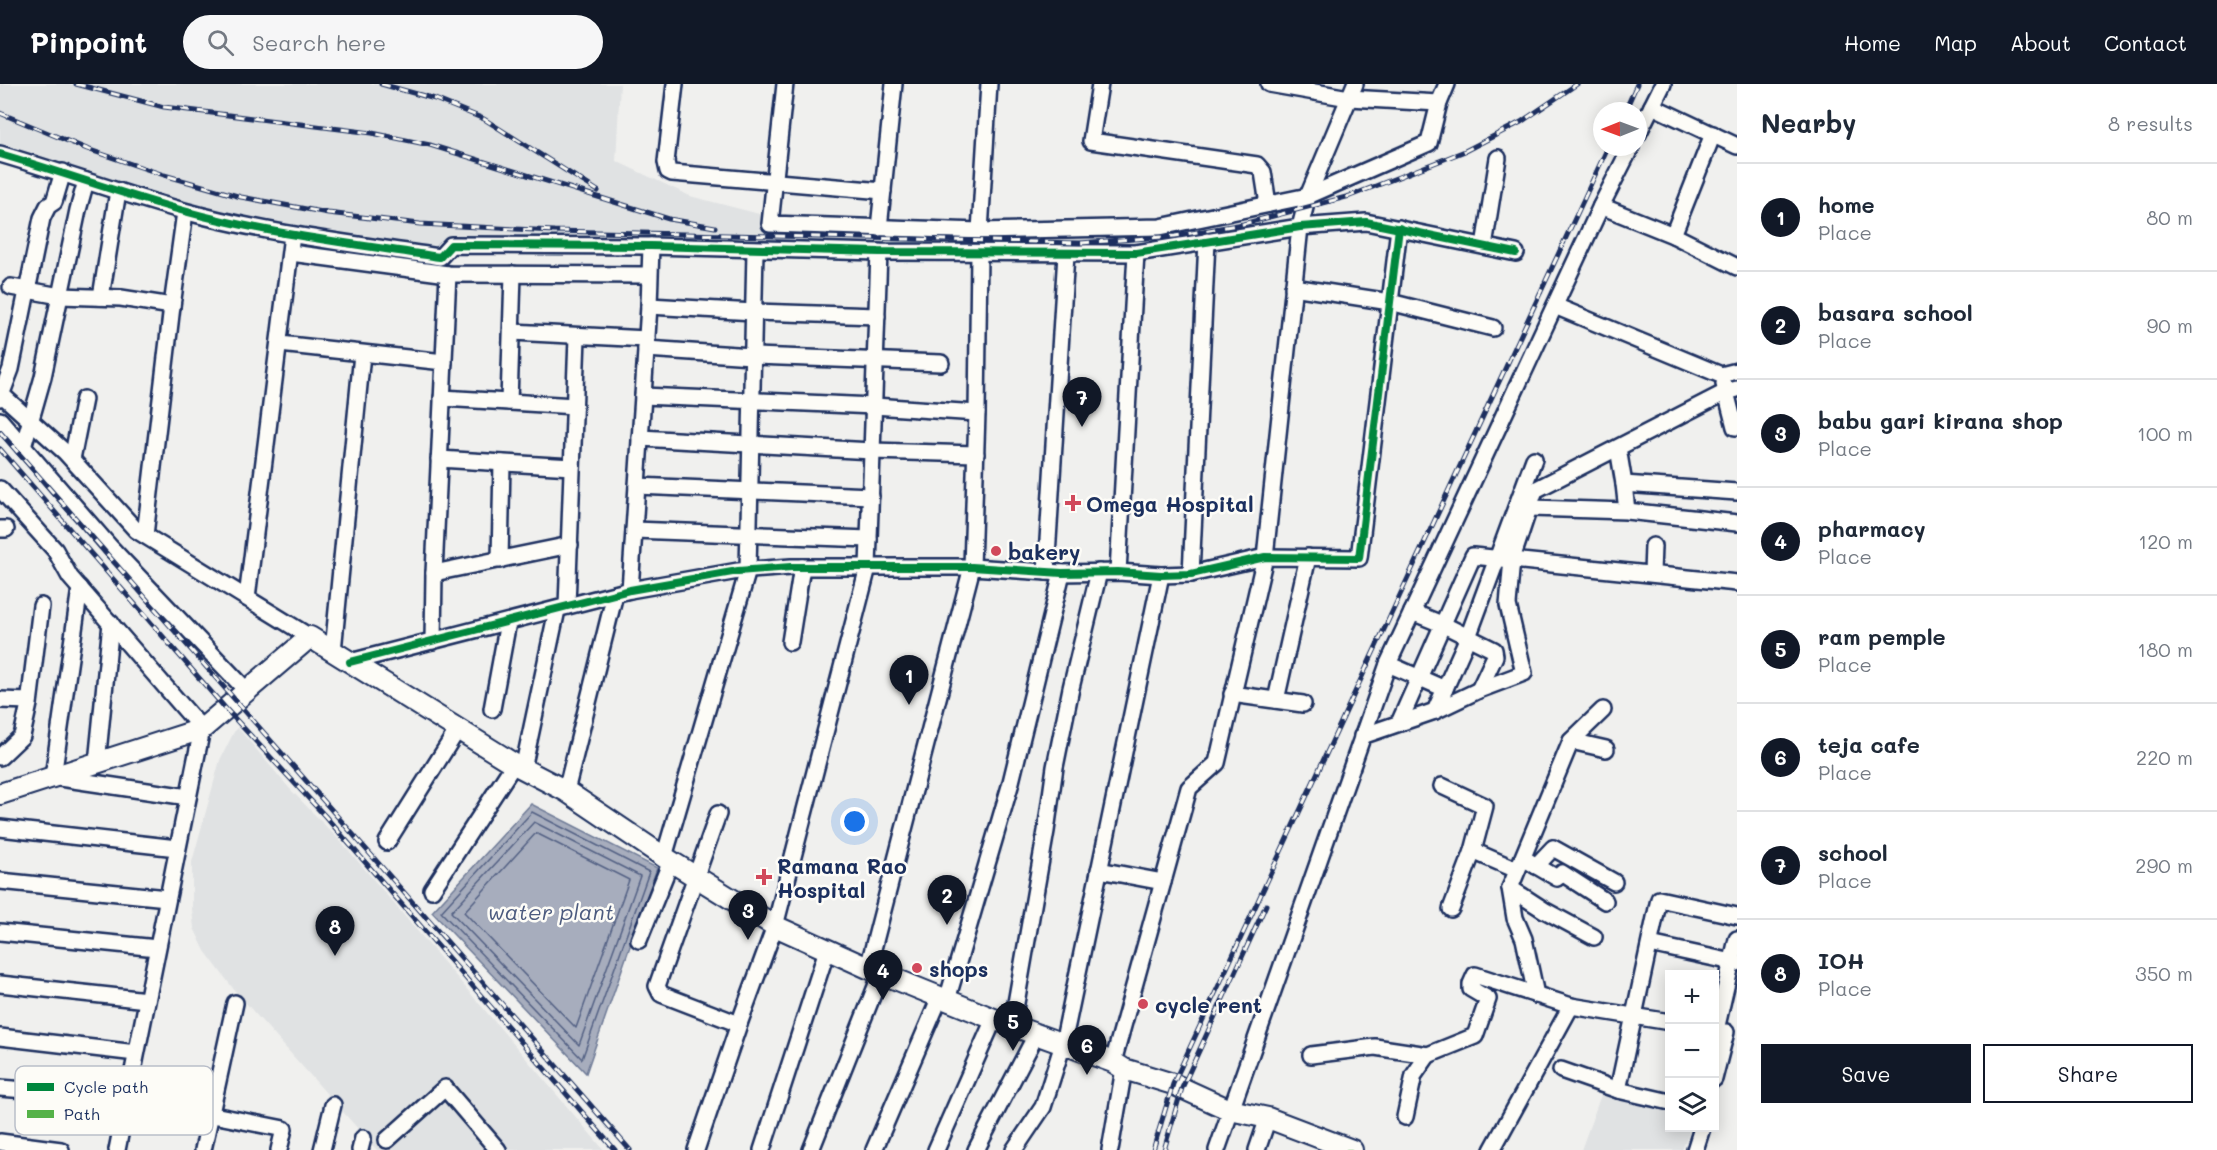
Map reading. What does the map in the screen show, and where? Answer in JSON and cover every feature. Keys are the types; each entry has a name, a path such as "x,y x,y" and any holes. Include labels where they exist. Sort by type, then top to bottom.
{"main road":[{"path":"0,794 202,729 310,637 519,766 566,790 667,859 775,926 874,971 1036,1035 1173,1084 1230,1110 1268,1118 1350,1150"}],"street":[{"path":"675,84 666,162 668,171 678,174 883,191"},
{"path":"785,84 770,224 980,231 1161,227 1308,196 1429,143 1439,103 1447,84"},
{"path":"879,228 894,84"},
{"path":"980,231 989,84"},
{"path":"1100,84 1091,141 1257,165 1263,172 1268,204"},
{"path":"1269,84 1352,91 1439,103"},
{"path":"1647,116 1663,84"},
{"path":"1110,1150 1118,1065 1163,882 1189,788 1217,763 1265,557 1300,227 1308,196 1352,91"},
{"path":"1652,106 1737,146"},
{"path":"1672,236 1713,134"},
{"path":"0,154 185,212 292,235 440,257 451,245 651,246 879,252 1136,253 1300,227 1366,222 1516,253"},
{"path":"1217,1150 1388,664 1626,156"},
{"path":"1484,246 1498,158"},
{"path":"63,172 54,202 48,206 42,218 11,369 1,396 72,459 136,530 310,637"},
{"path":"23,447 43,377 86,181"},
{"path":"101,297 118,191"},
{"path":"1601,206 1737,267"},
{"path":"145,535 185,212"},
{"path":"362,354 341,656 432,641 630,590 748,570 802,567 972,567 1062,573 1118,572 1161,575 1191,574 1265,557 1359,558 1399,228"},
{"path":"247,598 292,235"},
{"path":"1191,574 1207,241"},
{"path":"630,590 651,246"},
{"path":"639,940 667,859 748,570 755,250"},
{"path":"696,1150 775,926 868,567 879,252"},
{"path":"291,253 448,274 649,275"},
{"path":"811,1150 874,971 972,567 979,253"},
{"path":"1118,572 1136,253"},
{"path":"1046,572 1066,254"},
{"path":"432,641 448,274"},
{"path":"509,402 513,274"},
{"path":"11,287 60,296 121,298 172,306"},
{"path":"1293,287 1390,302 1493,328"},
{"path":"649,306 877,316"},
{"path":"1555,306 1721,375 1732,391 1735,427 1737,427"},
{"path":"512,332 752,356 941,363"},
{"path":"432,890 519,766 562,608 570,545 577,337"},
{"path":"280,344 444,362"},
{"path":"1721,375 1737,371"},
{"path":"1435,711 1468,637 1531,508 1535,490 1732,391"},
{"path":"643,396 977,413"},
{"path":"442,398 575,406"},
{"path":"72,459 84,399"},
{"path":"0,420 110,547 247,691"},
{"path":"640,438 872,451 976,454"},
{"path":"1618,448 1627,511"},
{"path":"439,459 572,467"},
{"path":"1362,736 1435,711 1479,690 1524,673 1508,605 1505,559 1534,459"},
{"path":"500,560 502,463"},
{"path":"1624,484 1737,492"},
{"path":"637,486 871,496"},
{"path":"0,489 55,550 70,577 202,729 133,1066"},
{"path":"1531,508 1627,511 1737,523"},
{"path":"634,530 869,539"},
{"path":"434,573 570,545"},
{"path":"1652,573 1653,546"},
{"path":"1399,723 1473,556 1737,581"},
{"path":"1276,700 1308,557"},
{"path":"790,642 802,567"},
{"path":"936,1150 1003,1022 1046,831 1055,766 1071,688 1099,572"},
{"path":"874,1150 944,999 1010,786 1062,573"},
{"path":"1014,1150 1043,1107 1062,1044 1161,575"},
{"path":"80,588 54,777 188,797"},
{"path":"566,790 615,594"},
{"path":"0,756 22,736 29,701 41,606"},
{"path":"1412,612 1494,650 1495,656 1479,690"},
{"path":"492,710 508,622"},
{"path":"97,763 111,623"},
{"path":"1388,664 1445,689"},
{"path":"1232,694 1304,704"},
{"path":"0,700 29,701"},
{"path":"1536,994 1524,939 1515,918 1510,888 1525,864 1571,741 1603,710"},
{"path":"387,842 458,729"},
{"path":"1571,741 1606,749"},
{"path":"1442,786 1485,806 1473,851 1451,909"},
{"path":"718,814 657,986 662,994 739,1024"},
{"path":"0,828 177,848"},
{"path":"1525,864 1553,848 1614,882"},
{"path":"1473,851 1525,864 1557,878 1562,873 1605,901"},
{"path":"1099,870 1163,882"},
{"path":"0,881 167,898"},
{"path":"1510,888 1544,910 1594,937"},
{"path":"1618,1090 1659,899 1737,916"},
{"path":"1515,918 1544,910"},
{"path":"0,932 157,948"},
{"path":"1714,1078 1737,939"},
{"path":"1650,944 1734,963"},
{"path":"762,1150 826,950"},
{"path":"1311,1055 1375,1047 1428,1055 1475,1036 1488,999 1471,989 1475,975 1571,1006 1665,1021"},
{"path":"0,984 147,1000"},
{"path":"213,1106 235,1003"},
{"path":"1492,1150 1571,1006"},
{"path":"976,1150 1036,1035"},
{"path":"0,1037 136,1053"},
{"path":"1405,1117 1414,1075 1428,1055"},
{"path":"1561,1070 1618,1090 1665,1101"},
{"path":"0,1088 15,1089"},
{"path":"387,1140 446,1088 498,1150"},
{"path":"322,1150 333,1105"},
{"path":"213,1115 284,1129 279,1150"},
{"path":"1257,1150 1268,1118"},
{"path":"1695,1150 1701,1132"},
{"path":"117,1150 120,1135"},
{"path":"203,1150 206,1135"},
{"path":"0,1142 61,1150"}],"shaded area":[{"path":"0,84 620,84 616,161 690,196 767,216 889,230 1097,237 1096,248 450,238 447,266 296,246 155,212 0,164"},
{"path":"238,728 290,789 344,845 604,1150 377,1150 235,991 205,951 194,928 192,862 220,760"},
{"path":"1602,1092 1665,1109 1665,1132 1689,1132 1682,1150 1581,1150"}],"water":[{"name":"water plant","path":"531,804 657,868 586,1073 432,912"}],"railway":[{"path":"76,84 164,107 372,133 430,145 669,219 715,227"},
{"path":"381,84 435,99 484,119 598,191"},
{"path":"0,113 87,149 164,175 241,197 328,213 420,224 554,231 1080,243 1175,236 1243,224 1350,196 1465,151 1521,122 1577,84"},
{"path":"1629,102 1637,84"},
{"path":"1153,1150 1173,1084 1604,156"},
{"path":"0,432 630,1150"},
{"path":"0,449 226,709 325,816 615,1150"},
{"path":"1164,1150 1182,1088 1266,905"}],"cycle path":[{"path":"0,154 215,219 311,238 440,257 451,245 651,246 879,252 1136,253 1300,227 1366,222 1516,253"},
{"path":"350,662 630,590 738,571 791,567 972,567 1062,573 1118,572 1161,575 1191,574 1265,557 1359,558 1399,228"}],"place":[{"name":"school","path":"1082,427"},
{"name":"Omega Hospital","path":"1073,503"},
{"name":"bakery","path":"996,551"},
{"name":"home","path":"909,705"},
{"name":"Ramana Rao Hospital","path":"764,877"},
{"name":"basara school","path":"947,925"},
{"name":"babu gari kirana shop","path":"748,940"},
{"name":"IOH","path":"335,956"},
{"name":"shops","path":"917,968"},
{"name":"pharmacy","path":"883,1000"},
{"name":"cycle rent","path":"1143,1004"},
{"name":"ram pemple","path":"1013,1051"},
{"name":"teja cafe","path":"1087,1075"}]}
